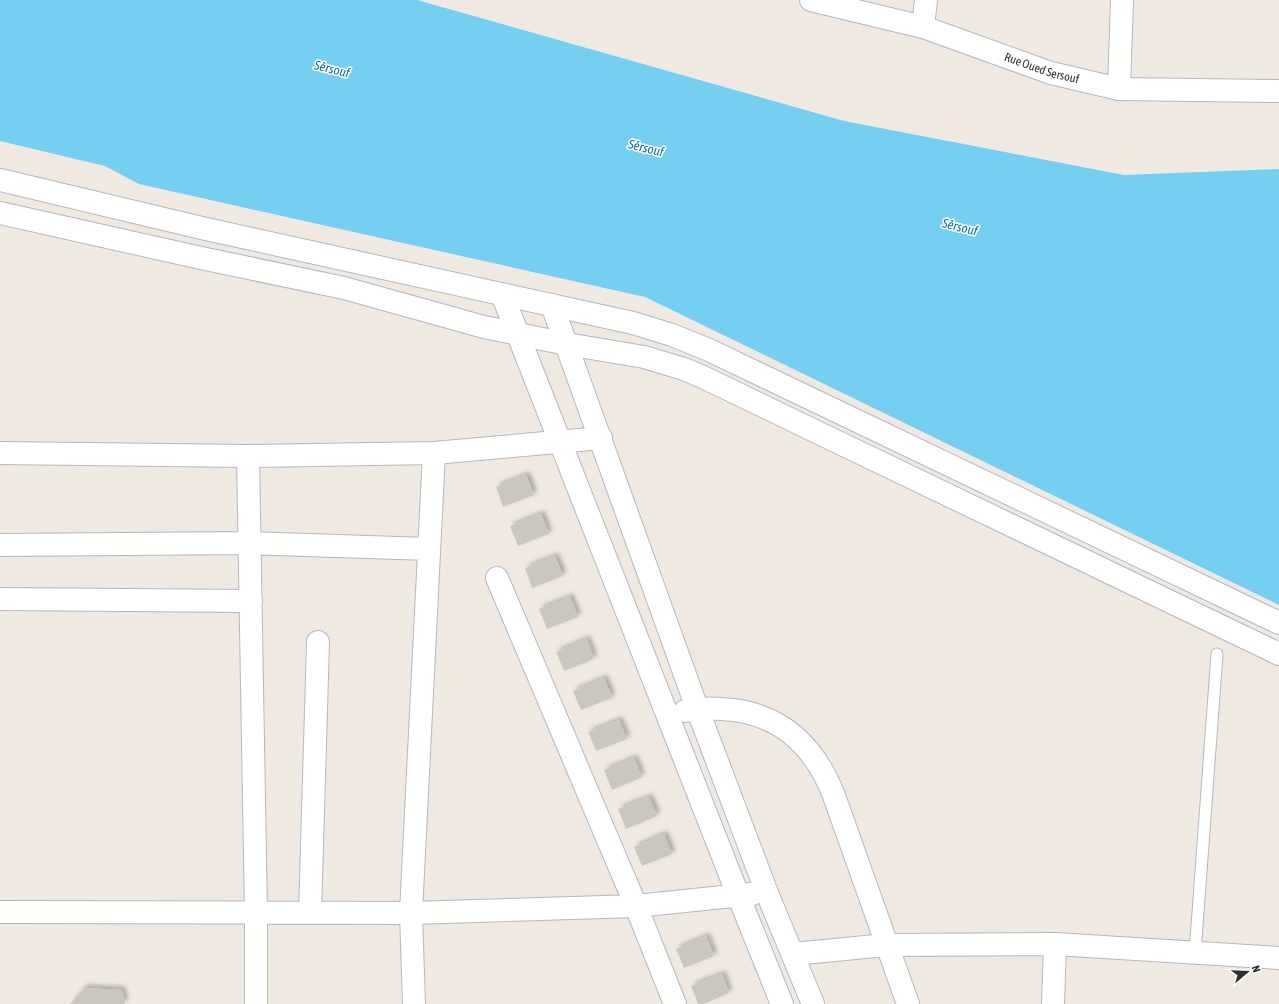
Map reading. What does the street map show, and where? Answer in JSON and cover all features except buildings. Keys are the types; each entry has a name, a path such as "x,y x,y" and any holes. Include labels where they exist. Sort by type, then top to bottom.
{"street":[{"name":"Rue Oued Sersouf","path":"812,0 923,27 1051,73 1119,89 1279,91"},
{"path":"923,27 926,0"},
{"path":"1119,89 1122,0"},
{"path":"0,180 206,229 652,328 703,347 1279,623"},
{"path":"62,227 69,197"},
{"path":"0,212 201,258 344,288 484,327 567,344 644,357 684,369 1279,654"},
{"path":"201,258 206,229"},
{"path":"344,288 349,261"},
{"path":"502,294 782,1004"},
{"path":"552,305 698,708 767,893 813,1004"},
{"path":"821,434 832,409"},
{"path":"0,453 248,456 434,453 601,438"},
{"path":"414,1004 410,913 434,453"},
{"path":"248,456 256,913 256,1004"},
{"path":"0,545 249,542 429,549"},
{"path":"497,578 636,906 675,1004"},
{"path":"0,600 250,601"},
{"path":"1243,636 1254,611"},
{"path":"310,913 318,642"},
{"path":"668,714 698,708 731,710 765,718 794,736 814,756 825,774 908,1004"},
{"path":"0,912 410,913 636,906 767,893"},
{"path":"1053,1004 1055,944"},
{"path":"793,954 886,945 1055,944 1279,958"}],"lane":[{"path":"1195,953 1217,654"}],"water":[{"name":"Sêrsouf","path":"0,0 417,0 844,121 1124,175 1279,169 1279,605 645,297 139,184 105,166 0,141"}]}
